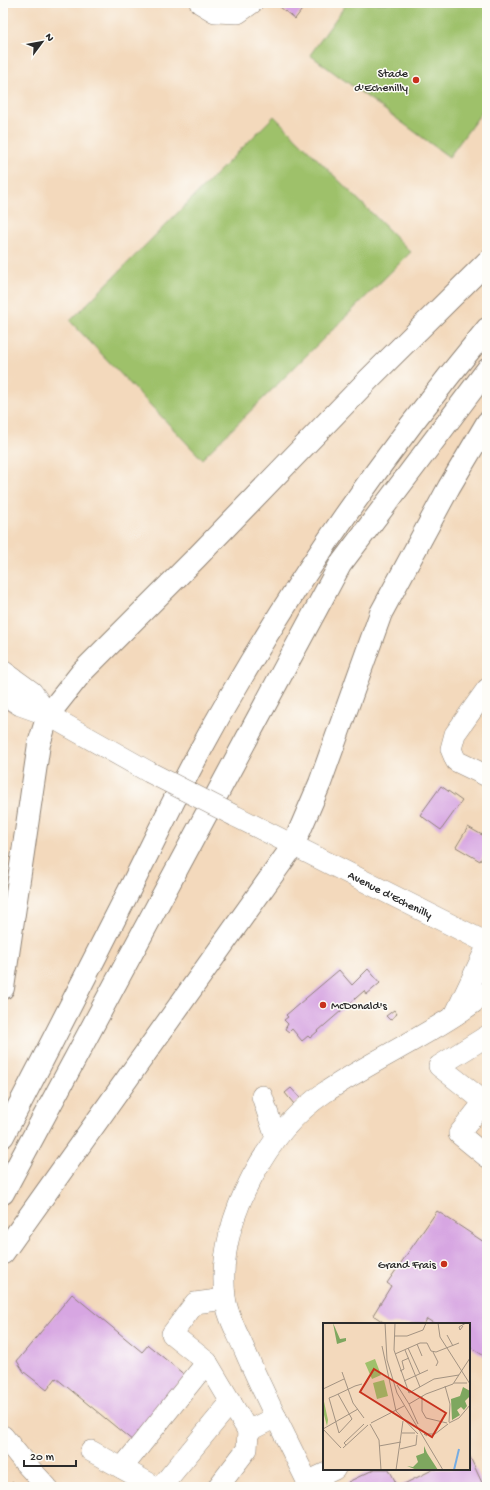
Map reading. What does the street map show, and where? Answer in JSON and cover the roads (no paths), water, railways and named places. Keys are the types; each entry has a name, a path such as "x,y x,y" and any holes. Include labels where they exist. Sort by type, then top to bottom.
{"highway":[{"path":"3,988 39,744 48,715 82,672 196,558 369,379 487,262"},
{"path":"3,1136 195,760 234,691 282,611 330,536 385,458 452,371 487,329"},
{"path":"3,1193 340,565 487,370"},
{"path":"3,1253 293,846 320,783 381,613 449,487 487,423"}],"street":[{"path":"200,3 215,12 238,12 252,3"},
{"path":"3,671 32,692 48,715"},
{"path":"487,689 455,734 451,749 456,761 487,776"},
{"path":"3,694 20,706 34,712 48,715"},
{"name":"Avenue d'Echenilly","path":"48,715 149,772 487,943"},
{"path":"459,1054 449,1019 487,947"},
{"path":"333,1470 309,1485 234,1327 225,1299 224,1271 232,1222 254,1172 276,1138 293,1118 323,1093 449,1019 487,992"},
{"path":"485,1040 439,1066 486,1103 459,1134 487,1157"},
{"path":"262,1096 276,1138"},
{"path":"218,1487 247,1449 248,1431 207,1362 172,1334 195,1303 225,1299"},
{"path":"122,1468 207,1362"},
{"path":"161,1487 230,1402"},
{"path":"248,1431 276,1417"},
{"path":"3,1436 47,1487"},
{"path":"90,1451 156,1487"}],"place":[{"name":"Stade d'Echenilly","path":"416,80"},
{"name":"McDonald's","path":"323,1005"},
{"name":"Grand Frais","path":"444,1264"}]}
